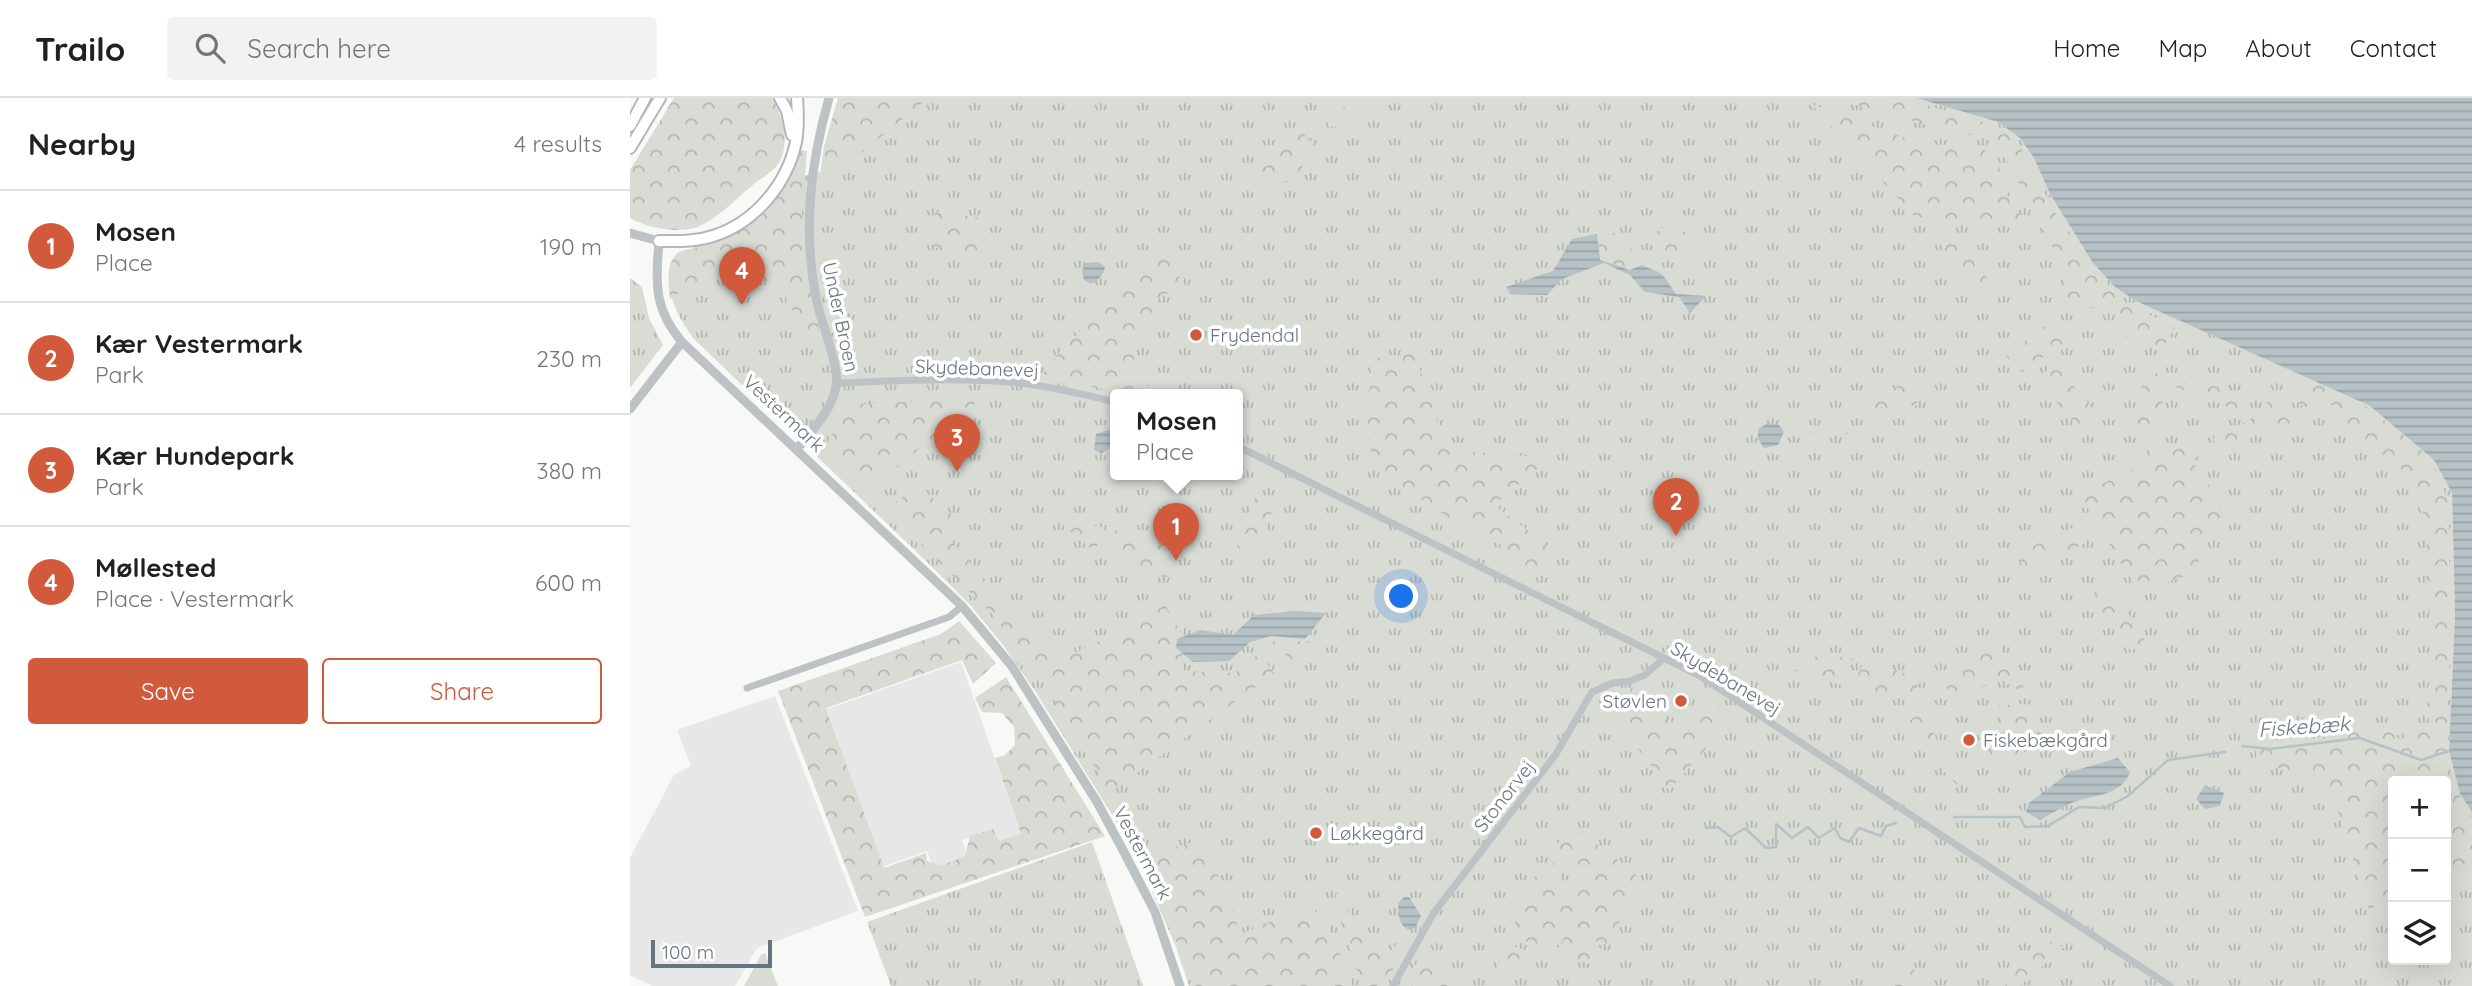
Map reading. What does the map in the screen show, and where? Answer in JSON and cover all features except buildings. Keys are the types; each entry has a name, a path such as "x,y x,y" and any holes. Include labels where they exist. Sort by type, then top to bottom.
{"highway":[{"path":"630,125 645,98"},
{"path":"630,148 660,98"},
{"path":"780,98 791,126 789,159"},
{"path":"659,241 692,241 733,228 763,204 783,175 789,159 797,132 797,98"}],"street":[{"name":"Under Broen","path":"797,449 827,412 837,383 816,298 809,252 809,203 813,161 829,98"},
{"path":"630,233 659,241"},
{"name":"Vestermark","path":"659,241 658,292 662,314 669,327 962,606 1011,665 1097,802 1155,912 1180,986"},
{"path":"630,408 682,342"},
{"name":"Skydebanevej","path":"837,383 941,380 1018,383 1063,389 1110,401"},
{"name":"Skydebanevej","path":"1243,449 1702,678 2170,986"},
{"path":"747,688 949,617 962,606"},
{"name":"Stonorvej","path":"1393,986 1433,914 1556,754 1592,692 1613,683 1630,681 1645,675 1664,658"}],"shaded area":[{"path":"1916,98 2472,98 2472,812 2460,794 2449,751 2455,615 2452,493 2434,460 2370,406 2136,301 2115,287 2093,263 2050,194 2034,158 2020,138 1998,122"},
{"path":"1597,234 1600,260 1630,270 1642,265 1662,274 1676,294 1706,296 1690,313 1679,297 1645,292 1630,275 1604,263 1562,279 1547,295 1510,294 1506,287 1553,271 1572,239"},
{"path":"1098,262 1105,267 1100,277 1091,284 1084,280 1082,271 1086,263"},
{"path":"1768,423 1779,425 1784,432 1778,445 1764,448 1758,439 1758,429"},
{"path":"1110,431 1110,448 1102,453 1094,450 1096,434"},
{"path":"1296,611 1326,613 1305,639 1271,636 1250,642 1229,661 1193,662 1176,648 1177,639 1200,630 1233,635 1254,615"},
{"path":"961,662 1021,834 996,843 991,829 962,840 968,859 934,871 927,851 882,867 827,709"},
{"path":"775,696 858,911 757,948 735,986 652,986 630,975 630,858 674,775 691,766 677,730"},
{"path":"2118,758 2130,772 2115,789 2065,806 2040,820 2026,812 2029,803 2070,772"},
{"path":"2205,785 2224,793 2220,806 2205,809 2196,799"},
{"path":"1404,897 1409,897 1421,916 1415,928 1409,930 1401,922 1399,915 1398,903"}],"green space":[{"path":"674,98 772,98 782,120 785,136 781,159 773,170 713,218 698,227 681,230 645,225 630,218 630,170"},
{"path":"838,98 928,98 818,189 824,146"},
{"path":"921,98 1916,98 1998,122 2020,138 2034,158 2050,194 2093,263 2115,287 2137,301 2370,406 2434,460 2452,493 2455,615 2449,751 2460,794 2472,812 2472,986 1189,986 1176,947 1134,850 1037,694 1003,645 971,606 925,560 694,339 681,319 670,287 672,264 677,253 715,245 731,238 752,225 793,179 834,168"},
{"path":"1352,98 1371,98 1338,127 1327,126"},
{"path":"1831,98 1901,98 1978,120 2015,137 2057,216 2119,299 2175,328 2160,352 2121,335 2119,310 2067,306 2065,269 2030,208 2009,163 1988,139"},
{"path":"1811,104 1924,145 1977,144 1999,162 2002,187 2027,223 1915,217"},
{"path":"1299,130 1313,142 1296,180 1260,187 1262,154"},
{"path":"801,150 807,151 802,211 805,252 819,330 811,333 796,316 779,286 770,290 744,244 718,256 714,270 670,299 668,274 674,257 682,251 732,235 759,217 779,195"},
{"path":"935,212 983,218 982,249 958,260 923,240"},
{"path":"1675,222 1698,246 1678,267 1654,247 1649,235"},
{"path":"1619,233 1643,264 1630,269 1600,260 1597,234"},
{"path":"1961,233 1991,285 1978,301 1934,234"},
{"path":"1159,249 1185,285 1160,297 1134,345 1135,377 1152,389 1110,389 1110,391 1042,374"},
{"path":"630,278 642,287 649,318 663,345 630,388"},
{"path":"2054,318 2071,337 2022,373 2006,356"},
{"path":"1411,343 1447,450 1550,458 1494,505 1561,555 1544,575 1521,579 1498,541 1449,518 1391,479 1371,455 1365,418 1374,358 1401,356"},
{"path":"2055,363 2098,415 2084,433 2037,380"},
{"path":"2145,368 2168,378 2156,434 2148,435 2133,428"},
{"path":"2179,371 2243,397 2237,410 2175,387"},
{"path":"1902,374 1923,393 1914,408 1890,380"},
{"path":"2308,378 2369,408 2420,449 2440,475 2449,508 2453,614 2448,690 2446,771 2449,776 2388,776 2388,901 2369,909 2327,777 2256,764 2256,744 2315,738 2370,727 2386,728 2401,740 2414,729 2425,730 2431,739 2426,698 2433,663 2425,565 2428,528 2420,503 2400,467 2346,428 2333,405 2305,407 2284,397"},
{"path":"1877,392 1888,400 1892,419 1886,425 1882,406 1873,415 1868,410 1869,396"},
{"path":"980,399 868,491 825,447 841,418 856,404"},
{"path":"2267,402 2288,405 2294,422 2216,446 2213,438 2259,415"},
{"path":"1791,425 1853,426 1869,431 1856,434 1793,433"},
{"path":"2151,441 2164,447 2207,444 2211,449 2193,459 2200,482 2208,483 2227,527 2189,544 2203,570 2139,592 2079,495 2141,465"},
{"path":"919,486 960,522 948,537 1057,661 1115,634 1165,605 1182,634 1183,671 1235,673 1260,653 1274,674 1110,792 1042,681 992,614 885,509"},
{"path":"1257,492 1276,501 1256,555 1242,553 1237,546"},
{"path":"1062,524 1105,527 1095,552"},
{"path":"2074,527 2084,544 2023,570 2018,553"},
{"path":"1112,530 1171,547 1176,570 1167,577 1101,554"},
{"path":"2111,585 2147,644 2131,651 2089,595"},
{"path":"959,621 996,663 973,684 962,660 826,708 884,868 926,853 927,861 941,866 965,856 970,836 993,829 999,841 1021,834 995,758 1005,755 1015,745 1014,727 1002,713 982,712 975,698 1006,677 1105,836 865,917 778,691 941,634"},
{"path":"1309,641 1302,668 1270,642"},
{"path":"1997,644 2029,696 2000,679 1955,700 1939,678"},
{"path":"1823,653 1853,659 1841,685 1793,670"},
{"path":"1864,661 1923,679 1906,699 1853,687"},
{"path":"1635,687 1684,734 1714,703 1734,718 1669,790 1601,699"},
{"path":"1938,702 1930,726 1951,767 1966,760 1955,776 1961,789 1901,726"},
{"path":"2028,704 2049,735 2013,760 1992,756 1979,741 2003,725 1999,705"},
{"path":"2451,780 2472,818 2472,865 2451,874"},
{"path":"1566,831 1582,833 1635,873 1639,885 1607,945 1556,928 1542,948 1519,938 1511,906 1549,860 1563,870 1556,890 1573,899 1588,881 1552,852"},
{"path":"1204,839 1241,934 1312,904 1335,939 1352,986 1193,986 1145,856"},
{"path":"1092,842 1143,986 891,986 867,922"},
{"path":"1337,892 1369,947 1389,953 1403,935 1411,938 1384,986 1362,986 1334,902"},
{"path":"1565,936 1603,949 1593,965 1555,953"},
{"path":"2044,939 2064,947 2020,986 2006,986 2000,979"},
{"path":"1508,944 1533,953 1521,976 1496,968"},
{"path":"765,953 778,986 744,986 761,955"},
{"path":"1422,956 1473,986 1412,986 1406,978"},
{"path":"1907,964 1919,974 1918,986 1886,986 1880,982"}],"waterway":[{"name":"Fiskebæk","path":"2242,746 2270,749 2360,738 2421,760 2449,751"},
{"name":"Fiskebæk","path":"1954,817 2020,817 2025,827 2048,826 2079,807 2105,808 2128,796 2168,760 2225,752"},
{"name":"Fiskebæk","path":"1706,828 1718,827 1731,837 1745,828 1766,848 1776,847 1776,824 1792,838 1808,827 1819,838 1835,828 1840,838 1849,842 1859,828 1881,836 1886,826 1896,823"}],"place":[{"name":"Møllested","path":"742,305"},
{"name":"Frydendal","path":"1196,335"},
{"name":"Kær Hundepark","path":"957,472"},
{"name":"Kær Vestermark","path":"1676,536"},
{"name":"Mosen","path":"1176,561"},
{"name":"Støvlen","path":"1681,701"},
{"name":"Fiskebækgård","path":"1969,740"},
{"name":"Løkkegård","path":"1316,833"}]}
